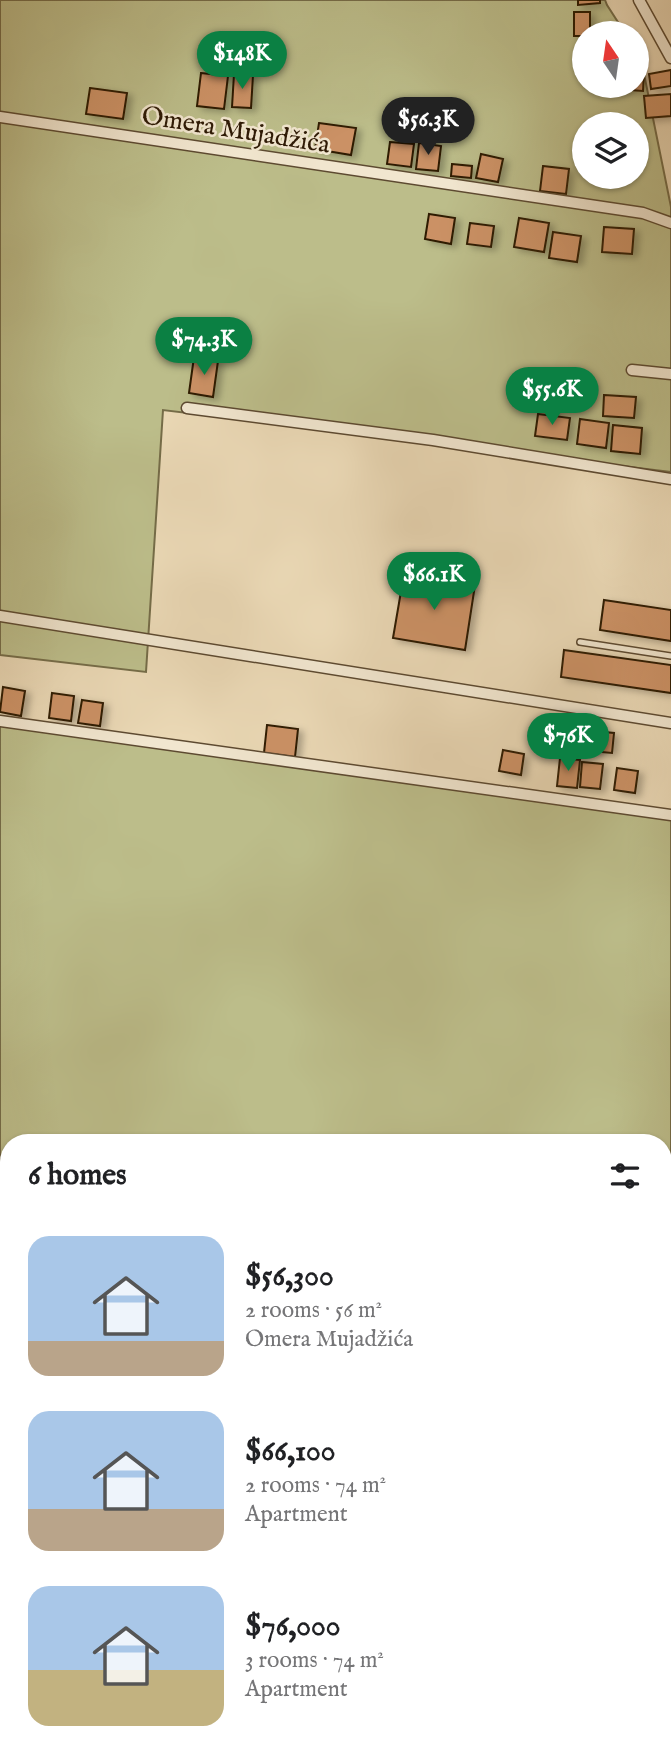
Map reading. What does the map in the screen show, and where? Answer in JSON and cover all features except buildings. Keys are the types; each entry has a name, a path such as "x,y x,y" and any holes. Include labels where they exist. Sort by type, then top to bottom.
{"street":[{"path":"639,0 671,58"},
{"name":"Omera Mujadžića","path":"0,117 643,213 671,223"},
{"path":"632,370 671,374"},
{"path":"187,408 433,440 671,479"},
{"path":"0,615 671,723"},
{"path":"0,721 671,815"}],"lane":[{"path":"580,642 671,656"}],"green space":[{"path":"0,0 605,0 617,21 572,21 572,98 649,98 671,207 671,472 163,410 146,672 0,655"},
{"path":"0,717 671,815 671,1134 0,1134"}]}
